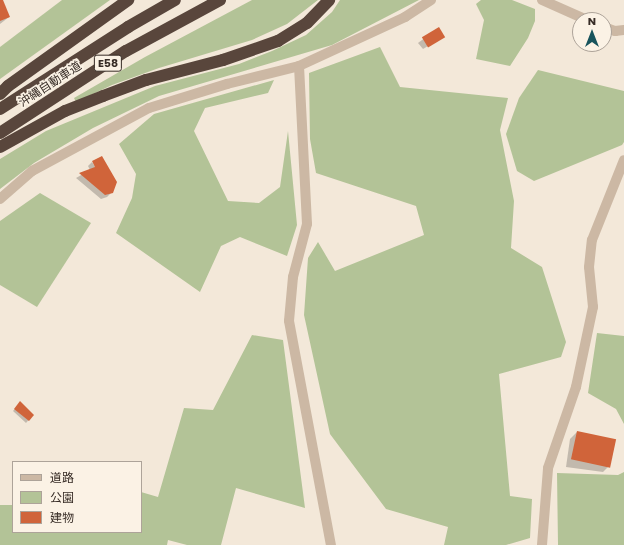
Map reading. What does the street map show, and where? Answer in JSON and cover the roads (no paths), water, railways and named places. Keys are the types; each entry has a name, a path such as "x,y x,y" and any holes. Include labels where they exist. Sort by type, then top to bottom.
{"highway":[{"path":"0,94 8,86 128,0"},
{"name":"沖縄自動車道","path":"0,109 128,27 176,0"},
{"name":"沖縄自動車道","path":"0,133 126,51 220,0"},
{"path":"0,147 65,111 110,93 278,41 307,23 329,0"}],"street":[{"path":"0,199 32,172 149,108 228,84 299,66 405,17 431,0"},
{"path":"542,0 572,13"},
{"path":"612,30 624,30"},
{"path":"299,66 307,224 293,277 289,321 331,545"},
{"path":"542,545 548,468 576,387 592,307 589,266 592,240 624,160"}]}
